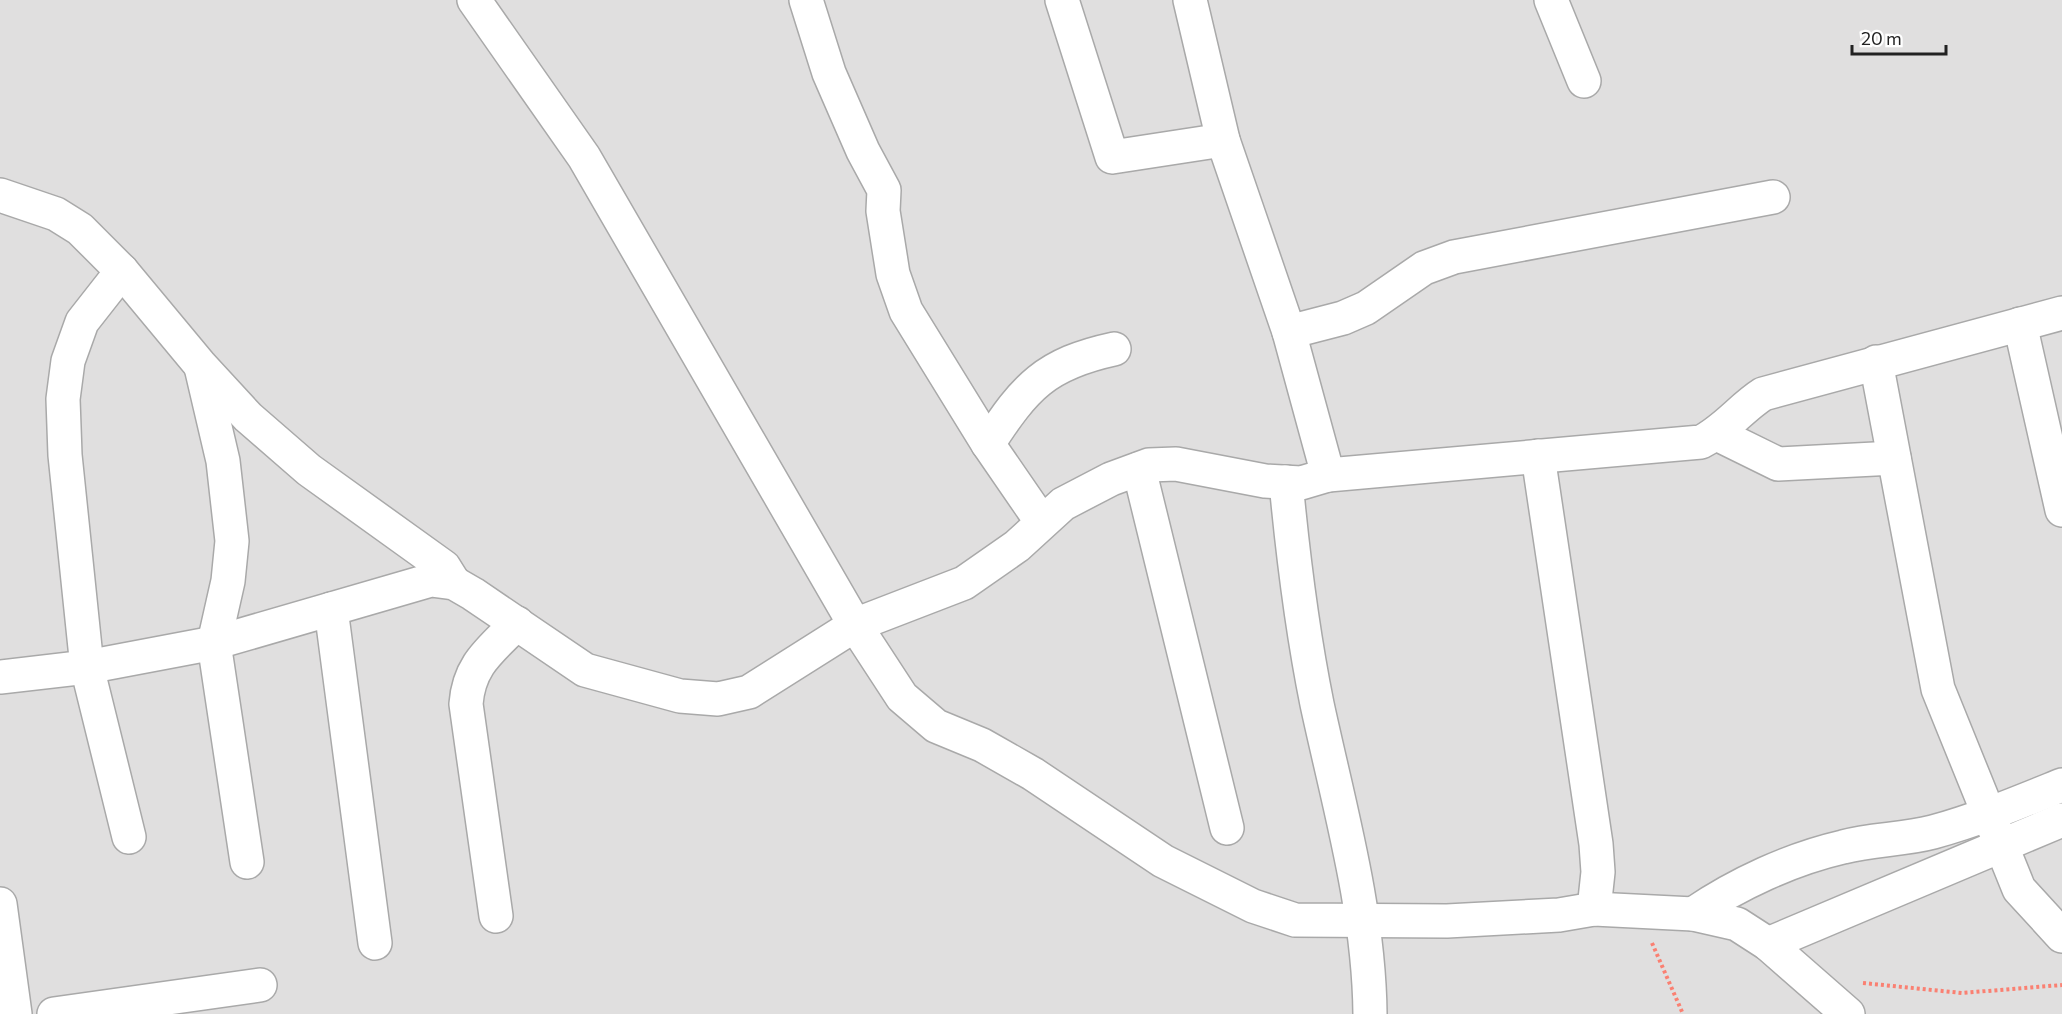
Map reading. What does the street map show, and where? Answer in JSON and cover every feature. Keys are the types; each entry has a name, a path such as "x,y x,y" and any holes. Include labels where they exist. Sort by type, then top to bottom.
{"street":[{"path":"474,0 584,156 855,625 902,697 936,726 982,745 1033,774 1163,861 1253,906 1295,920 1447,921 1559,915 1594,909 1693,914 1737,924 1768,944 1848,1014"},
{"path":"806,0 830,73 863,151 884,190 883,211 893,274 906,311 988,444 1041,521"},
{"path":"1062,0 1112,157 1223,140"},
{"path":"1190,0 1223,140 1289,332 1328,476"},
{"path":"1551,0 1584,81"},
{"path":"0,195 56,214 80,229 122,270 201,366 248,417 309,470 444,567 454,583"},
{"path":"1289,332 1344,318 1366,308 1424,268 1454,257 1773,197"},
{"path":"122,270 82,322 68,361 63,399 65,455 87,667 129,837"},
{"path":"0,677 87,667 214,643 431,580 454,583 585,670 680,696 718,699 749,692 855,625 964,583 1017,546 1041,521 1063,504 1111,479 1149,465 1176,464 1301,483 1328,476 1701,442 1717,434 1751,402 1763,394 2062,313"},
{"path":"2020,324 2062,510"},
{"path":"988,444 1026,390 1051,370 1086,355 1114,349"},
{"path":"1876,362 1938,689 2019,889 2062,936"},
{"path":"201,366 223,461 232,542 228,581 214,643 247,862"},
{"path":"1717,434 1778,464 1894,458"},
{"path":"1538,456 1596,844 1598,872 1594,909"},
{"path":"1139,469 1227,828"},
{"path":"1286,482 1295,580 1317,701 1358,890 1370,972 1370,1014"},
{"path":"331,609 375,943"},
{"path":"496,916 466,704 468,682 482,659 517,623"},
{"path":"1693,914 1719,896 1806,858 1843,847 1934,832 2062,785"},
{"path":"1768,944 2062,820"},
{"path":"0,904 15,1014"},
{"path":"54,1014 150,1007 260,985"}],"path":[{"path":"1638,911 1683,1014"},
{"path":"1807,977 1910,990 1962,993 2062,985"}],"shaded area":[{"path":"0,0 2062,0 2062,1014 0,1014"}]}
